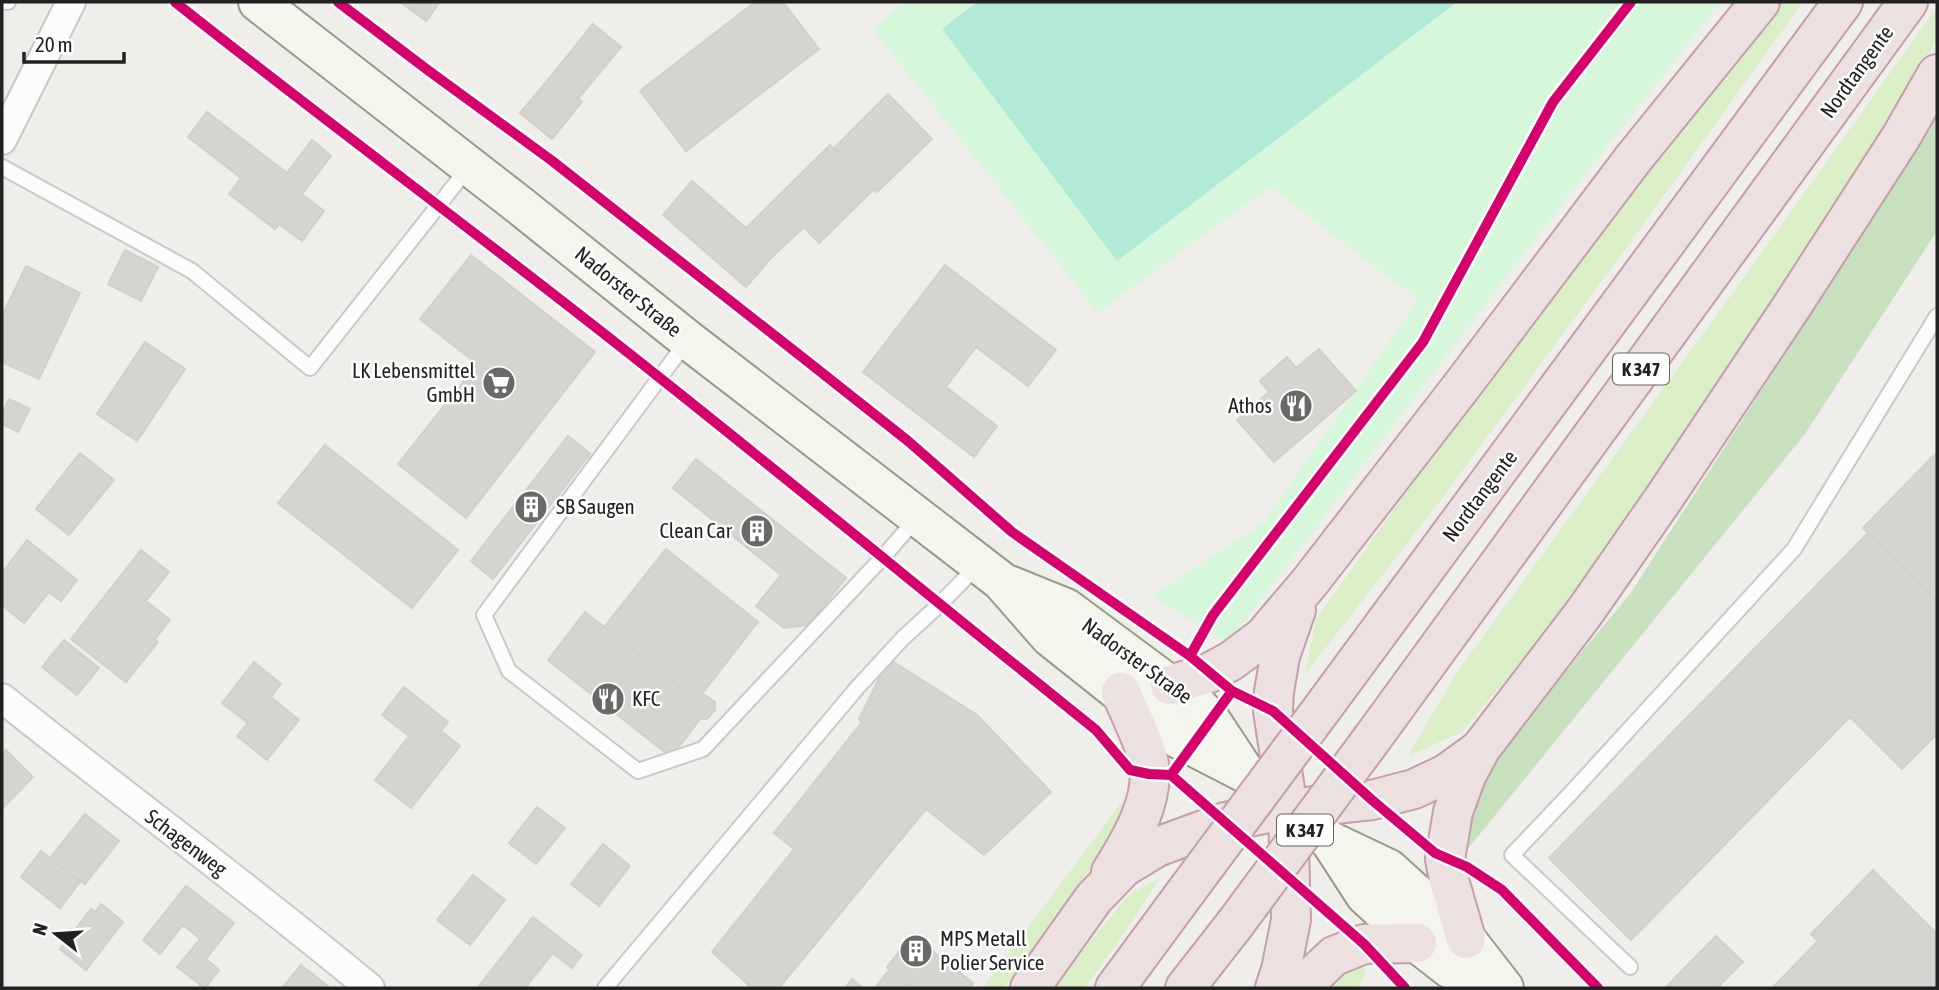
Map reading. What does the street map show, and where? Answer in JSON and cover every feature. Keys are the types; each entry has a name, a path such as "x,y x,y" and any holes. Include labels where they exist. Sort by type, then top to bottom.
{"highway":[{"name":"K 347","path":"1170,685 1209,673 1264,637 1461,387 1633,159 1760,2"},
{"name":"Nordtangente","path":"1115,988 1843,2"},
{"name":"Nordtangente","path":"1185,988 1236,924 1374,737 1908,2"},
{"name":"K 347","path":"1466,939 1445,859 1452,813 1466,776 1481,748 1584,613 1664,498 1901,137 1937,74"},
{"name":"K 347","path":"1309,583 1291,621 1280,656 1273,711 1309,825 1372,800 1414,789 1446,774 1481,748"},
{"path":"1030,988 1130,842 1147,799 1148,760 1121,692"},
{"path":"1094,898 1124,867 1157,847 1225,822 1309,825 1281,970 1275,988"},
{"path":"1300,988 1334,956 1364,944 1417,943"}],"street":[{"name":"Nadorster Straße","path":"258,2 990,573 1050,637 1177,738 1247,774 1309,825 1389,869 1466,939 1504,988"},
{"path":"4,130 62,6"},
{"name":"Nadorster Straße","path":"990,573 1066,608 1198,706 1210,719 1247,774"},
{"name":"Schagenweg","path":"2,698 370,988"},
{"name":"Nadorster Straße","path":"1309,825 1365,895 1417,943 1449,968 1491,988"}],"lane":[{"path":"2,167 192,271 310,369 469,167"},
{"path":"1630,967 1511,855 1794,549 1937,316"},
{"path":"688,340 484,615 509,671 627,763 638,771 703,749 883,557 917,517"},
{"path":"605,988 857,688 903,638 939,605 990,573"}],"green space":[{"path":"905,2 977,2 942,29 1117,261 1457,2 1721,2 1575,187 1228,643 1152,596 1264,522 1418,300 1270,187 1098,313 872,29"},
{"path":"977,2 1457,2 1117,261 942,29"},
{"path":"1784,2 1803,2 1438,504 1305,674 1316,619 1632,182"},
{"path":"1937,7 1937,40 1881,136 1706,408 1548,629 1462,732 1408,756 1455,675"},
{"path":"1937,112 1937,231 1805,434 1462,856 1457,849 1490,762 1630,594"},
{"path":"1124,799 1110,843 1004,988 983,988"},
{"path":"1159,879 1085,988 1051,988 1130,894"},
{"path":"1353,960 1367,971 1357,988 1324,988"}],"building":[{"path":"400,2 440,2 426,21"},
{"path":"755,2 783,2 819,49 686,151 640,91"},
{"path":"593,24 621,47 578,99 551,76"},
{"path":"551,76 582,102 552,139 520,113"},
{"path":"888,94 932,139 877,192 834,148"},
{"path":"207,112 287,173 312,140 331,156 302,194 324,211 302,241 279,224 275,229 229,194 241,178 188,137"},
{"path":"830,145 874,189 819,243 804,227 772,257 746,287 663,215 692,181 746,228"},
{"path":"125,250 158,267 141,301 108,284"},
{"path":"471,255 595,352 466,518 398,464 477,364 420,319"},
{"path":"945,265 1056,350 1028,386 976,347 946,387 997,426 974,457 863,372"},
{"path":"26,266 80,293 39,379 2,362 2,316"},
{"path":"145,342 185,369 137,441 97,414"},
{"name":"Athos","path":"1319,349 1356,391 1274,462 1237,420 1269,392 1260,381 1287,357 1296,368"},
{"path":"9,399 30,409 18,432 2,424 2,414"},
{"name":"SB Saugen","path":"568,436 590,454 493,579 471,561"},
{"path":"325,445 458,550 412,608 278,503"},
{"path":"1937,452 1937,601 1863,528"},
{"path":"80,453 114,480 69,535 36,509"},
{"name":"Clean Car","path":"696,459 846,578 808,625 784,628 756,606 781,575 673,488"},
{"path":"1868,533 1937,601 1937,734 1902,769 1850,717 1631,940 1549,858"},
{"path":"27,540 77,580 61,601 49,592 24,623 2,605 2,573"},
{"path":"666,549 758,622 697,700 604,627"},
{"path":"141,550 169,572 146,601 170,620 155,639 158,642 126,682 71,639"},
{"path":"585,612 697,700 705,695 715,702 715,710 707,719 700,719 671,757 548,660"},
{"path":"64,640 99,668 77,695 42,667"},
{"path":"889,659 977,715 1051,792 984,855 926,809 779,988 752,988 712,952 794,849 774,833 862,722 859,719"},
{"path":"254,662 281,684 271,697 299,720 267,760 237,736 248,723 222,703"},
{"path":"404,687 448,722 441,731 460,746 411,808 375,780 409,736 382,715"},
{"path":"6,750 33,777 2,809 2,754"},
{"path":"537,807 565,828 536,864 509,843"},
{"path":"85,814 119,841 85,884 50,858"},
{"path":"603,844 630,866 599,906 571,884"},
{"path":"41,851 80,882 60,908 21,877"},
{"path":"1873,870 1937,934 1937,988 1776,988 1774,986 1818,941 1811,934"},
{"path":"473,875 505,900 470,945 437,920"},
{"path":"186,886 234,923 206,959 219,970 205,988 177,967 200,939 183,925 160,954 143,940"},
{"path":"101,904 123,922 86,970 60,949 91,909 95,912"},
{"path":"533,917 582,955 572,968 553,953 525,988 479,986"},
{"name":"MPS Metall Polier Service","path":"912,935 973,983 969,988 913,988 907,984 904,988 875,988 889,970 887,967"},
{"path":"1716,936 1743,962 1717,988 1665,988"},
{"path":"301,965 328,986 327,988 282,988"},
{"path":"852,979 863,988 845,988"}],"cycle path":[{"path":"175,2 715,422 1096,730 1130,770 1171,775 1364,944 1405,988"},
{"path":"338,2 551,160 807,361 908,441 1012,532 1190,656 1232,691 1273,711 1435,853 1467,867 1502,890 1598,988"},
{"path":"1190,656 1213,615 1423,342 1553,102 1631,2"},
{"path":"1171,775 1232,691"}],"place":[{"name":"LK Lebensmittel GmbH","path":"499,383"},
{"name":"Athos","path":"1296,406"},
{"name":"SB Saugen","path":"531,507"},
{"name":"Clean Car","path":"757,531"},
{"name":"KFC","path":"608,699"},
{"name":"MPS Metall Polier Service","path":"916,951"}]}
